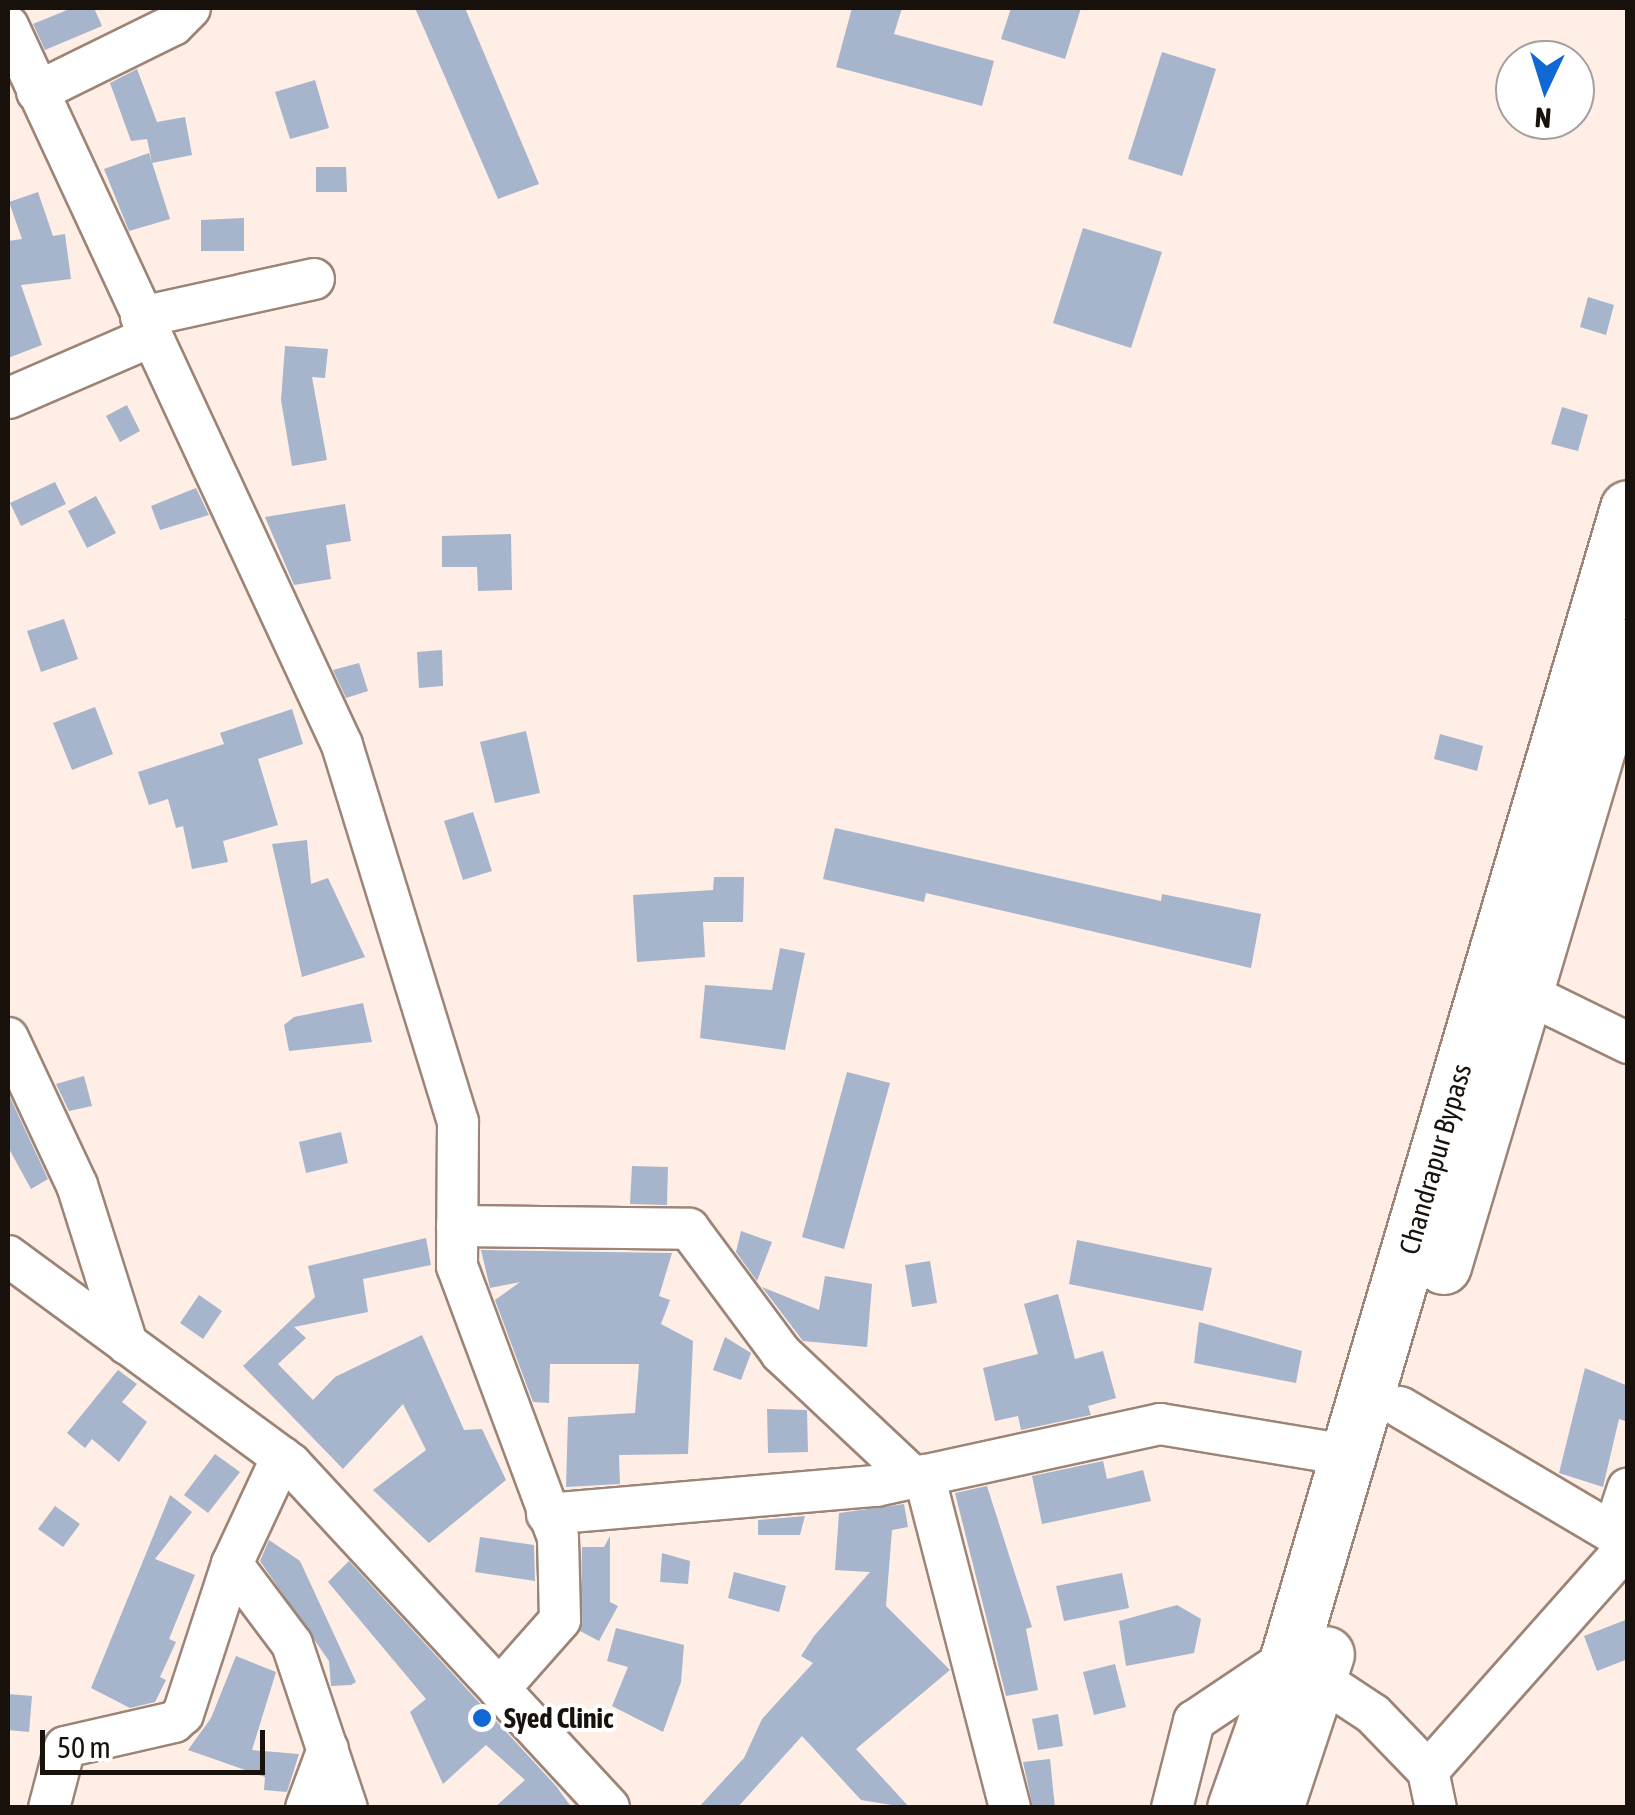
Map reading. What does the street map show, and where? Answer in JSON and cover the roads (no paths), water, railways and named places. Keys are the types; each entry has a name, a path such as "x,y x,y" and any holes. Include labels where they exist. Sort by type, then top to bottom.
{"highway":[{"name":"Chandrapur Bypass","path":"1304,1665 1348,1454 1628,508"},
{"name":"Chandrapur Bypass","path":"1235,1808 1282,1723 1400,1407 1628,646"},
{"name":"Chandrapur Bypass","path":"1274,1808 1282,1723"}],"street":[{"path":"29,100 174,25 190,8"},
{"path":"8,26 29,100 146,327 342,744 458,1122 457,1266 558,1538 560,1620 499,1688"},
{"path":"9,398 146,327 314,279"},
{"path":"1526,993 1628,1043"},
{"path":"8,1038 76,1185 127,1344"},
{"path":"457,1226 688,1228 781,1353 919,1476 1010,1808"},
{"path":"10,1262 282,1457 610,1808"},
{"path":"1400,1407 1622,1545"},
{"path":"547,1514 919,1476 1160,1424 1348,1454"},
{"path":"48,1808 65,1748 179,1719 232,1564 282,1457"},
{"path":"1172,1808 1194,1720 1304,1665 1432,1789 1622,1545 1628,1488"},
{"path":"232,1564 292,1644 347,1808"},
{"path":"306,1808 328,1749"}],"place":[{"name":"Syed Clinic","path":"482,1718"}]}
